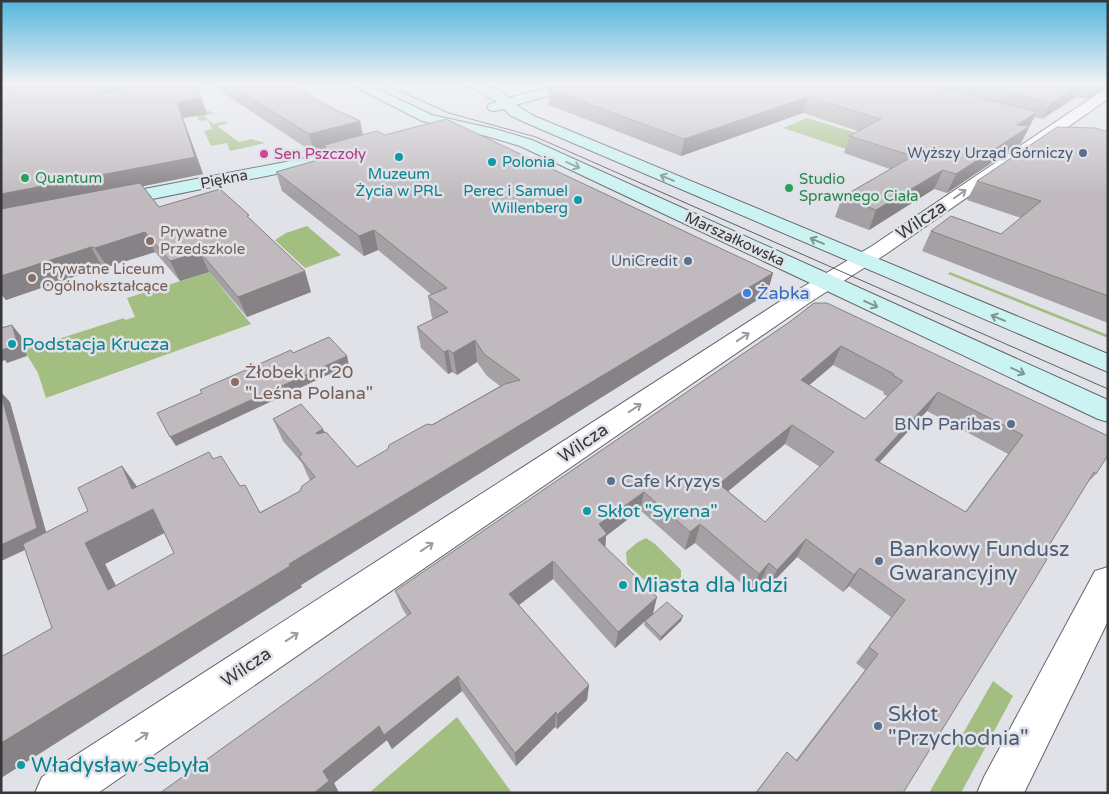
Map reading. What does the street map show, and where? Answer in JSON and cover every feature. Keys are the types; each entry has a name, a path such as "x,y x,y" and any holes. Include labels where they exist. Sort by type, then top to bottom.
{"main road":[{"name":"Marszałkowska","path":"438,121 490,132 526,143 1108,412"},
{"path":"418,131 450,121"},
{"path":"488,121 485,123 490,132"},
{"name":"Marszałkowska","path":"534,121 1108,364"},
{"name":"Piękna","path":"97,204 301,164 362,148"}],"street":[{"name":"Wilcza","path":"58,793 862,260 1058,121"},
{"path":"1046,128 1072,134"},
{"path":"1000,793 1108,583"}],"green space":[{"path":"208,121 213,124 225,121 228,123 217,126 239,142 251,139 265,143 230,151 227,143 211,146 204,131 212,129"},
{"path":"800,121 817,121 869,137 846,149 783,128"},
{"path":"307,226 341,255 305,268 275,240 286,233"},
{"path":"209,272 251,324 46,398 38,373 24,350 124,318 125,320 135,317 127,298"},
{"path":"950,272 1108,335 1108,338 948,274"},
{"path":"646,538 655,544 681,570 681,577 669,589 656,591 627,564 626,552"},
{"path":"993,681 1013,696 961,793 929,793"},
{"path":"457,717 512,793 369,793"}],"building":[{"path":"1,121 183,121 195,157 1,194"},
{"path":"288,121 360,121 309,134"},
{"path":"438,121 450,121 773,273 289,564 290,566 1,743 1,657 52,628 23,544 88,511 78,488 122,466 132,489 209,452 213,459 221,456 240,486 245,485 260,513 300,491 302,486 315,477 299,457 302,454 273,419 301,404 323,429 316,433 326,432 357,467 388,449 389,445 427,424 432,425 505,384 520,380 484,354 475,340 453,353 448,350 444,352 417,327 448,312 428,296 447,288 374,230 359,236 276,172 328,157 325,145 377,131 385,135","holes":["153,509 174,553 108,590 85,543"]},
{"path":"635,121 737,121 684,139"},
{"path":"877,121 1023,121 1017,125 1030,126 956,174 943,170 876,210 842,197 913,156 849,136"},
{"path":"1057,127 1095,128 1108,132 1108,296 931,231 951,216 1001,234 1041,201 977,181"},
{"path":"140,183 159,207 220,189 305,271 238,297 200,252 170,261 145,232 1,276 1,209"},
{"path":"814,303 827,303 1108,436 1108,455 1096,474 1094,472 1042,557 1047,559 903,793 756,793 787,752 797,761 878,654 869,647 905,600 860,568 854,575 806,539 777,570 769,563 759,574 700,524 690,532 644,492 599,524 607,534 598,540 657,597 618,632 553,561 509,594 589,685 557,715 556,712 515,753 458,676 384,735 379,726 323,771 329,781 314,793 160,793 411,613 395,591 791,321","holes":["841,346 894,374 903,381 865,419 801,380","938,392 1023,435 966,512 875,460","792,425 834,452 765,522 719,484"]},
{"path":"12,325 18,345 1,350 1,328"},
{"path":"329,337 347,356 170,437 157,413 202,393 200,390 291,350 293,353"},
{"path":"1,394 37,528 1,545"},
{"path":"667,602 683,616 661,637 645,621"}],"tram line":[{"path":"478,121 536,137 1108,389"}],"place":[{"name":"Wyższy Urząd Górniczy","path":"1083,153"},
{"name":"Sen Pszczoły","path":"264,154"},
{"name":"Muzeum Życia w PRL","path":"399,157"},
{"name":"Polonia","path":"492,162"},
{"name":"Quantum","path":"25,178"},
{"name":"Studio Sprawnego Ciała","path":"789,188"},
{"name":"Perec i Samuel Willenberg","path":"578,200"},
{"name":"Prywatne Przedszkole","path":"150,241"},
{"name":"UniCredit","path":"688,261"},
{"name":"Prywatne Liceum Ogólnokształcące","path":"32,278"},
{"name":"Żabka","path":"747,293"},
{"name":"Podstacja Krucza","path":"12,344"},
{"name":"Żłobek nr 20 \"Leśna Polana\"","path":"235,382"},
{"name":"BNP Paribas","path":"1011,424"},
{"name":"Cafe Kryzys","path":"611,481"},
{"name":"Skłot \"Syrena\"","path":"587,511"},
{"name":"Bankowy Fundusz Gwarancyjny","path":"879,561"},
{"name":"Miasta dla ludzi","path":"623,585"},
{"name":"Skłot \"Przychodnia\"","path":"878,726"},
{"name":"Władysław Sebyła","path":"21,765"}]}
